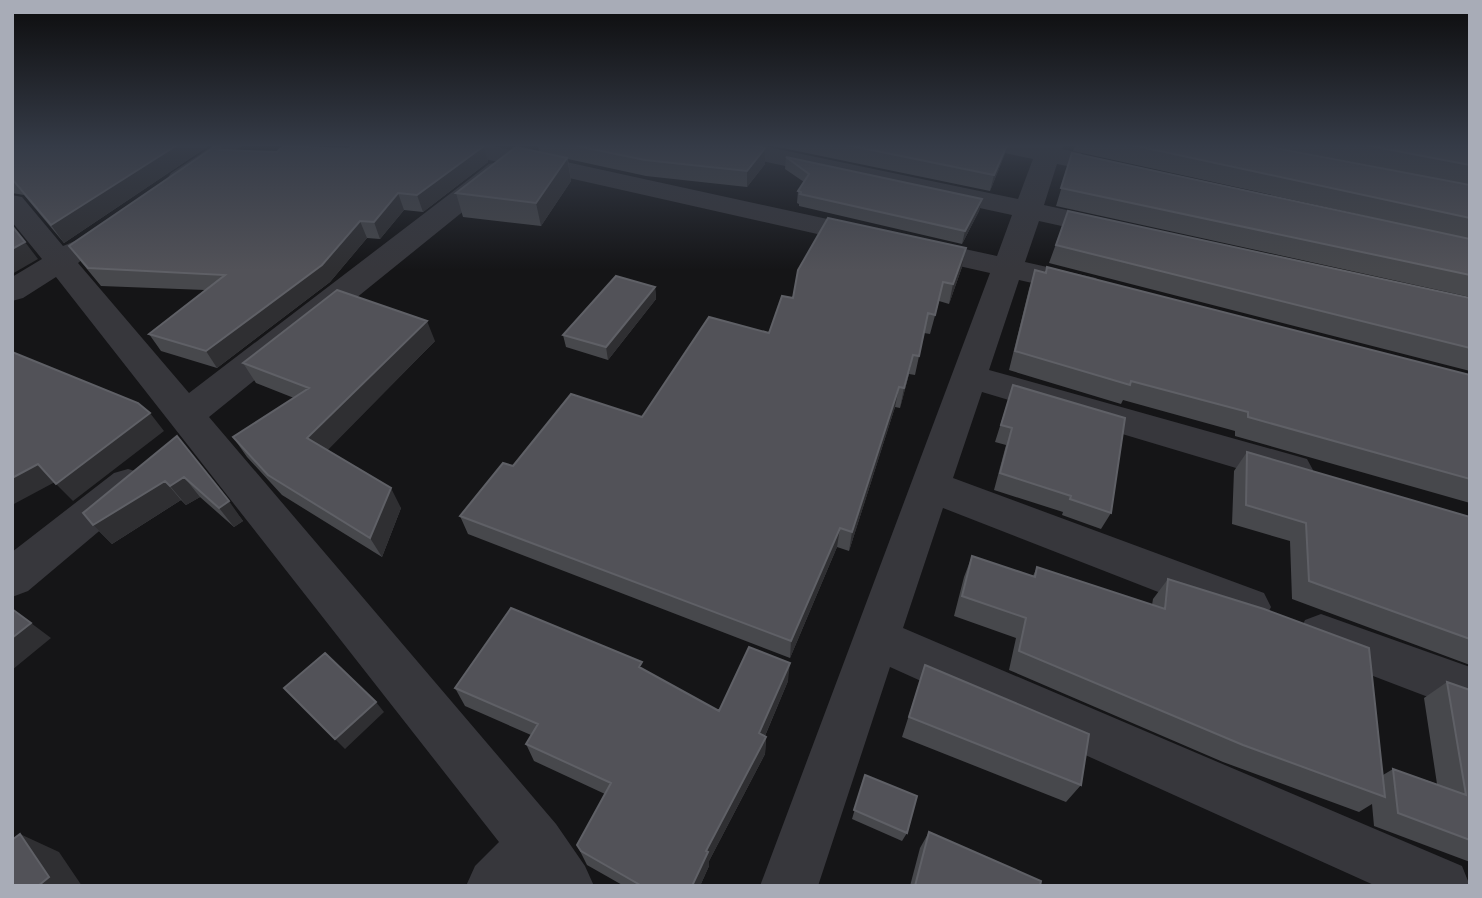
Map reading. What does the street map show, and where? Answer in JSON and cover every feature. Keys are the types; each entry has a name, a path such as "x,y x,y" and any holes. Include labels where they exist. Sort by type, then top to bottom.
{"street":[{"path":"162,191 168,187"},
{"path":"12,578 159,459 192,422 479,187"},
{"path":"671,187 1118,294"},
{"path":"923,187 1148,236"},
{"path":"789,886 1036,187"},
{"path":"12,203 550,865 495,886"},
{"path":"12,290 60,262 106,230"},
{"path":"969,376 1325,480"},
{"path":"930,486 1470,690"},
{"path":"876,638 1442,886"}],"building":[{"path":"19,187 111,187 51,225"},
{"path":"156,187 428,187 417,195 398,193 374,222 360,221 322,265 206,351 149,334 225,275 88,268 69,246"},
{"path":"464,187 547,187 536,203 456,193"},
{"path":"801,187 926,187 982,199 965,231 800,194 798,191"},
{"path":"1229,187 1470,239 1470,275 1061,188"},
{"path":"1326,187 1470,187 1470,218"},
{"path":"1068,211 1470,298 1470,348 1056,245"},
{"path":"828,218 966,248 953,284 943,282 935,315 928,313 919,356 913,355 904,388 899,387 852,532 840,528 791,641 460,516 503,463 513,466 571,394 642,417 709,317 769,333 782,296 793,298 798,270"},
{"path":"12,226 25,242 12,249"},
{"path":"1047,267 1470,375 1470,479 1248,417 1248,412 1131,381 1130,385 1015,351 1035,270 1046,273"},
{"path":"616,276 655,287 606,347 563,335"},
{"path":"337,290 427,321 307,438 391,488 370,538 268,475 233,437 309,388 243,363"},
{"path":"12,352 138,403 150,413 56,484 38,464 12,478"},
{"path":"1013,385 1125,418 1111,513 1070,499 1071,496 1000,473 1012,428 1001,425"},
{"path":"177,436 229,501 219,508 184,477 170,486 165,481 93,525 83,513"},
{"path":"1247,452 1470,517 1470,639 1309,581 1306,523 1246,505"},
{"path":"972,556 1035,577 1037,567 1165,609 1168,579 1264,609 1369,648 1385,797 1243,745 1019,651 1026,618 962,596"},
{"path":"511,608 642,662 639,667 719,711 749,647 790,663 759,733 766,737 706,851 708,852 692,886 642,886 581,851 577,845 611,783 526,744 538,724 455,688"},
{"path":"12,609 31,623 12,638"},
{"path":"325,653 376,702 335,739 284,688"},
{"path":"925,665 1089,734 1081,785 909,717"},
{"path":"1447,682 1470,690 1470,840 1398,813 1393,769 1466,795"},
{"path":"865,775 917,796 907,833 854,810"},
{"path":"929,832 1041,881 1040,886 915,886"},
{"path":"20,834 49,877 38,886 12,886 12,840"}]}
